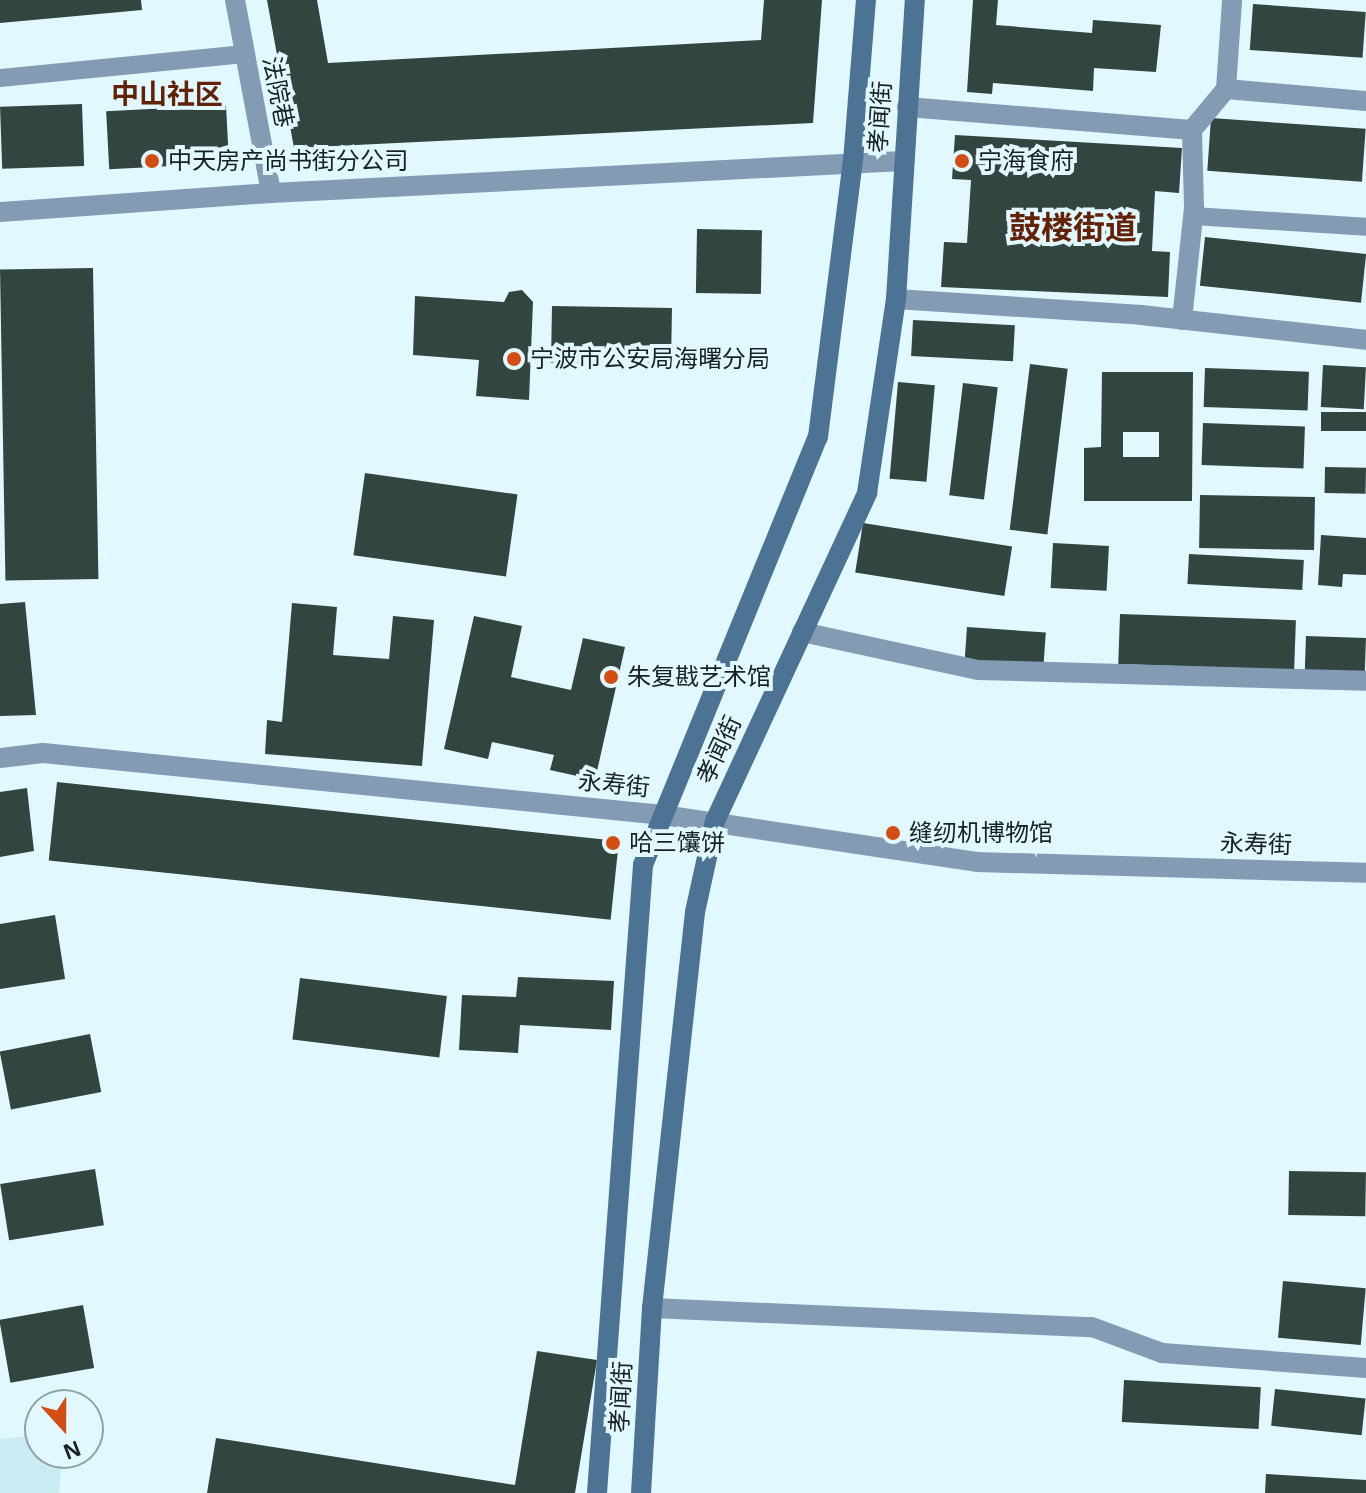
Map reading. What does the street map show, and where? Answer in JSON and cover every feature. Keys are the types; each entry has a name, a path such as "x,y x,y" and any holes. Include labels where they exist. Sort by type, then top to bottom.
{"street":[{"name":"法院巷","path":"235,0 271,193"},
{"name":"孝闻街","path":"597,1493 643,865 818,437 853,161 866,0"},
{"name":"孝闻街","path":"641,1493 652,1308 695,912 715,821 867,493 896,299 915,0"},
{"path":"1182,320 1193,216 1192,130 1226,89 1232,0"},
{"path":"1226,89 1366,101"},
{"path":"907,107 1192,130"},
{"path":"0,212 271,193 853,161 903,161"},
{"path":"896,299 1182,320 1366,340"},
{"path":"802,632 978,670 1366,681"},
{"name":"永寿街","path":"0,758 43,753 663,815 977,862 1366,873"},
{"path":"652,1308 1092,1327 1162,1353 1366,1368"}],"lane":[{"path":"0,78 245,54"},
{"path":"1193,216 1366,227"}],"shaded area":[{"path":"24,1437 24,1469 61,1469 59,1493 0,1493 0,1439"}],"building":[{"path":"0,0 141,0 142,10 0,23"},
{"path":"267,0 317,0 328,63 761,40 764,0 822,0 813,123 294,148"},
{"path":"973,0 998,0 996,25 1092,33 1093,20 1161,25 1156,72 1094,68 1093,91 993,83 992,94 967,92"},
{"path":"1253,4 1366,12 1363,58 1250,50"},
{"path":"82,104 84,166 2,169 0,107"},
{"path":"226,105 229,163 109,169 106,111"},
{"path":"1211,118 1366,129 1362,182 1207,171"},
{"path":"955,135 1182,148 1179,193 1155,191 1152,251 1170,252 1168,297 941,287 944,242 967,243 971,180 952,179"},
{"path":"697,229 762,230 761,294 696,293"},
{"path":"1205,237 1366,254 1361,303 1200,286"},
{"path":"93,268 98,579 5,581 0,270"},
{"path":"522,290 533,302 529,400 476,396 479,360 413,355 415,296 504,302 509,292"},
{"path":"552,306 672,308 671,365 551,363"},
{"path":"913,320 1015,325 1013,361 911,356"},
{"path":"1030,364 1068,369 1047,534 1010,530"},
{"path":"1323,365 1366,367 1364,409 1321,407"},
{"path":"1205,368 1309,372 1308,411 1204,407"},
{"path":"1102,372 1193,372 1192,501 1084,501 1084,448 1101,447","holes":["1123,432 1159,432 1159,457 1123,457"]},
{"path":"898,382 935,385 926,482 890,479"},
{"path":"963,383 998,387 984,499 949,495"},
{"path":"1321,412 1366,412 1366,431 1321,431"},
{"path":"1203,423 1305,427 1303,469 1202,465"},
{"path":"1325,467 1366,468 1366,494 1325,493"},
{"path":"365,473 518,494 506,577 353,555"},
{"path":"1200,495 1315,497 1314,550 1199,548"},
{"path":"863,523 1012,547 1004,596 855,572"},
{"path":"1321,535 1366,538 1366,575 1343,574 1342,587 1318,585"},
{"path":"1053,543 1109,546 1107,591 1051,588"},
{"path":"1189,554 1304,560 1302,590 1187,584"},
{"path":"25,602 36,715 0,716 0,604"},
{"path":"292,603 337,607 333,655 389,659 393,616 434,620 422,766 265,754 267,720 282,722"},
{"path":"1120,614 1296,620 1294,670 1118,664"},
{"path":"474,616 522,626 511,677 571,690 583,638 625,647 595,780 550,770 554,755 492,742 488,759 444,749"},
{"path":"967,627 1046,633 1043,666 965,661"},
{"path":"1306,636 1366,638 1365,672 1305,670"},
{"path":"57,782 619,841 611,920 49,861"},
{"path":"27,788 34,851 0,857 0,792"},
{"path":"55,915 65,979 0,989 0,924"},
{"path":"518,977 614,981 611,1030 520,1025 518,1053 459,1050 462,995 516,997"},
{"path":"300,978 447,996 439,1058 292,1040"},
{"path":"90,1034 101,1092 11,1109 0,1051"},
{"path":"95,1169 104,1225 9,1240 0,1184"},
{"path":"1289,1171 1366,1172 1365,1216 1288,1215"},
{"path":"1283,1281 1366,1288 1361,1345 1278,1338"},
{"path":"83,1305 94,1368 10,1383 0,1320"},
{"path":"537,1351 597,1360 575,1493 207,1493 216,1438 515,1485"},
{"path":"1124,1380 1261,1387 1259,1429 1122,1422"},
{"path":"1275,1389 1366,1399 1362,1435 1271,1426"},
{"path":"1266,1474 1366,1480 1366,1493 1265,1493"}],"place":[{"name":"中天房产尚书街分公司","path":"152,161"},
{"name":"宁海食府","path":"962,161"},
{"name":"宁波市公安局海曙分局","path":"514,359"},
{"name":"朱复戡艺术馆","path":"611,677"},
{"name":"缝纫机博物馆","path":"893,833"},
{"name":"哈三馕饼","path":"613,843"}],"district":[{"name":"中山社区","path":"167,95"},
{"name":"鼓楼街道","path":"1073,228"}]}
